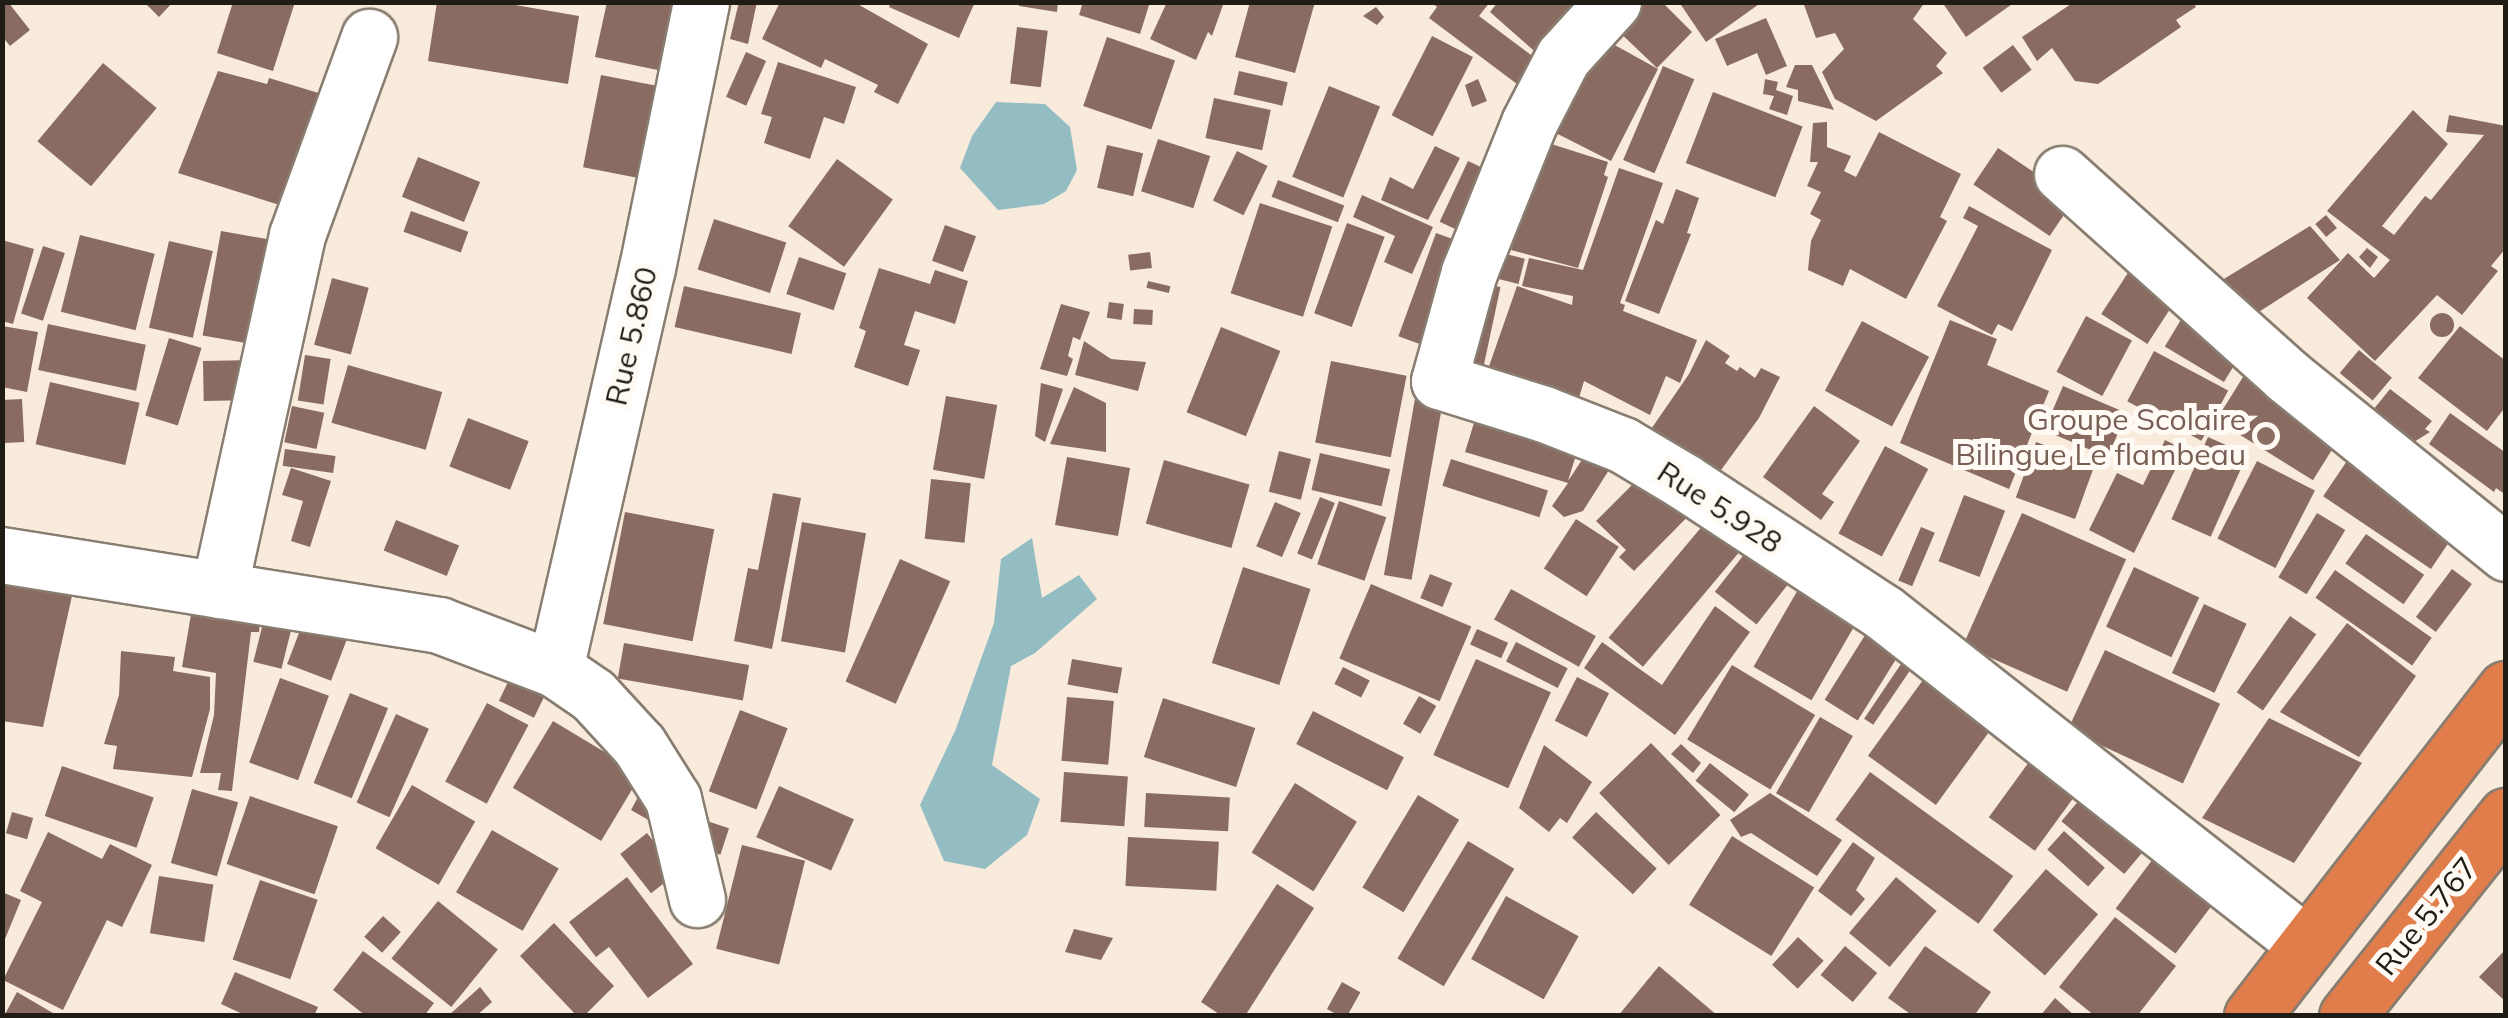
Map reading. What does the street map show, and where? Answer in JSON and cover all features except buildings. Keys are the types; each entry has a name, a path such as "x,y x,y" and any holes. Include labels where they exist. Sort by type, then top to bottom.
{"highway":[{"path":"2252,1016 2506,689"},
{"name":"Rue 5.767","path":"2347,1016 2506,816"}],"street":[{"name":"Rue 5.860","path":"556,668 647,268 700,2"},
{"name":"Rue 5.928","path":"1613,2 1563,57 1529,123 1468,272 1438,380 1544,414 1623,445 1684,482 1883,612 2172,834 2307,945"},
{"path":"219,590 293,250 369,36"},
{"path":"2062,174 2287,376 2506,553"},
{"path":"2,555 439,625 556,668 593,695 639,745 674,799 696,899"}],"water":[{"path":"996,102 1045,104 1070,127 1077,170 1066,191 1044,204 998,210 960,168 972,136"},
{"path":"1032,538 1042,598 1079,575 1097,599 1035,653 1011,666 992,765 1040,799 1027,835 985,869 944,861 920,805 955,731 994,623 1001,559"}],"place":[{"name":"Groupe Scolaire Bilingue Le flambeau","path":"2266,436"}]}
